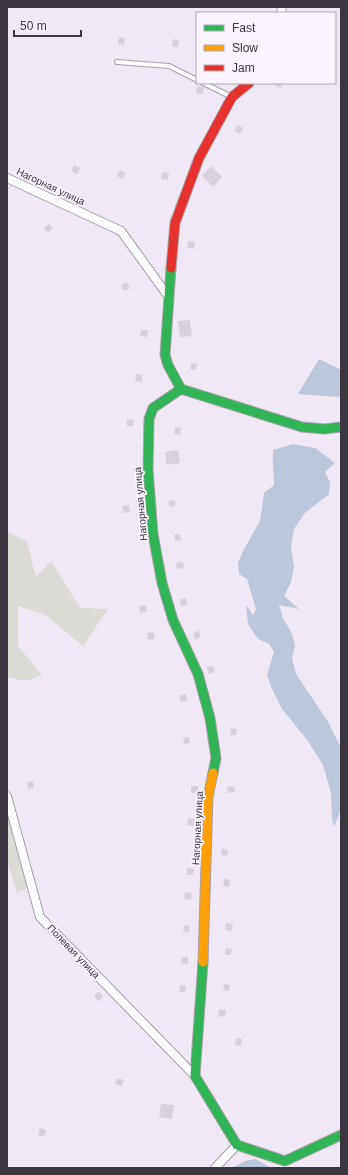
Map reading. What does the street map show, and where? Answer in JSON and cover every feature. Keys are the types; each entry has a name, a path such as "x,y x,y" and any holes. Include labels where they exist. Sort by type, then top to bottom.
{"street":[{"path":"248,84 232,98 199,158 176,223 168,296 164,344 165,355 168,365 181,389 302,427 341,427"},
{"name":"Нагорная улица","path":"7,178 121,231 168,296"},
{"name":"Нагорная улица","path":"181,389 153,408 150,419 148,470 153,534 162,584 173,620 198,674 210,718 216,758 208,797 204,952 195,1076"},
{"name":"Полевая улица","path":"7,796 40,917 195,1076"},
{"path":"195,1076 237,1145 285,1161 341,1135"},
{"path":"215,1168 237,1145"}],"lane":[{"path":"117,62 169,66 196,80"},
{"path":"206,84 232,98"}],"shaded area":[{"path":"7,532 27,541 36,577 51,561 80,608 108,609 83,646 44,614 18,606 18,646 42,675 25,681 7,677"},
{"path":"7,807 30,887 17,893 7,860"}],"water":[{"path":"319,359 341,370 341,392 339,397 298,394"},
{"path":"293,444 315,448 335,463 325,472 330,482 329,494 305,513 294,529 291,547 294,567 291,582 284,596 299,609 279,605 283,618 292,634 295,646 292,658 296,674 327,720 341,748 341,809 334,827 332,819 331,793 323,765 308,741 282,709 272,689 267,675 274,652 269,644 258,639 248,624 246,605 253,615 256,609 247,579 239,574 238,563 260,521 264,493 274,485 273,450"},
{"path":"255,1159 272,1168 232,1168 245,1161"}],"building":[{"path":"119,37 125,38 124,45 118,44"},
{"path":"173,39 179,40 178,47 172,46"},
{"path":"276,84 283,84 281,88 275,86"},
{"path":"197,86 204,87 203,94 196,93"},
{"path":"238,125 243,128 240,134 234,131"},
{"path":"74,165 80,168 77,174 71,171"},
{"path":"211,166 222,177 213,187 202,176"},
{"path":"120,170 126,173 122,179 117,176"},
{"path":"162,172 169,173 168,180 161,179"},
{"path":"49,224 53,228 48,233 44,228"},
{"path":"188,241 195,242 194,249 187,248"},
{"path":"127,282 130,288 124,291 121,285"},
{"path":"190,320 192,336 180,337 178,321"},
{"path":"141,330 148,330 147,337 140,336"},
{"path":"191,363 197,364 196,370 190,369"},
{"path":"136,374 142,375 142,382 135,381"},
{"path":"127,419 134,420 133,426 127,426"},
{"path":"175,427 181,428 180,435 174,434"},
{"path":"178,450 180,463 167,465 165,452"},
{"path":"169,500 176,501 175,507 169,506"},
{"path":"129,505 130,512 124,513 122,506"},
{"path":"180,534 181,540 175,541 174,535"},
{"path":"183,562 184,568 177,569 176,563"},
{"path":"186,598 187,605 181,606 180,599"},
{"path":"146,605 147,612 140,613 139,606"},
{"path":"198,630 201,636 196,640 193,634"},
{"path":"153,632 155,639 148,640 147,633"},
{"path":"213,666 215,672 209,674 207,667"},
{"path":"186,694 187,701 181,702 179,696"},
{"path":"236,728 237,734 231,736 230,729"},
{"path":"189,737 190,743 184,744 183,738"},
{"path":"33,781 34,788 28,789 27,782"},
{"path":"191,786 198,786 198,793 191,793"},
{"path":"234,786 235,792 228,793 227,787"},
{"path":"188,818 195,819 194,826 187,825"},
{"path":"222,849 228,850 227,856 221,855"},
{"path":"187,868 194,869 193,875 186,875"},
{"path":"224,879 230,880 229,887 223,886"},
{"path":"185,892 192,893 191,900 184,899"},
{"path":"226,923 233,924 232,931 225,930"},
{"path":"184,925 190,926 189,933 183,932"},
{"path":"226,948 232,949 231,955 225,955"},
{"path":"182,957 188,957 188,964 181,963"},
{"path":"224,984 230,985 229,991 223,990"},
{"path":"180,985 186,986 185,993 179,992"},
{"path":"99,992 103,997 98,1001 94,996"},
{"path":"219,1009 226,1010 225,1017 218,1016"},
{"path":"236,1038 242,1039 241,1046 235,1045"},
{"path":"117,1078 124,1080 122,1086 115,1084"},
{"path":"161,1104 174,1105 172,1119 159,1117"},
{"path":"40,1128 46,1130 44,1137 38,1135"}],"traffic: fast":[{"path":"171,268 165,355 168,365 181,389 302,427 324,429 341,427"},
{"path":"181,389 153,408 149,419 148,470 153,534 162,583 173,620 198,674 210,718 216,758 213,773"},
{"path":"203,962 195,1076 237,1145 285,1161 341,1135"}],"traffic: slow":[{"path":"203,962 208,797 213,773"}],"traffic: jam":[{"path":"171,268 175,223 199,158 232,97 248,84"}]}
